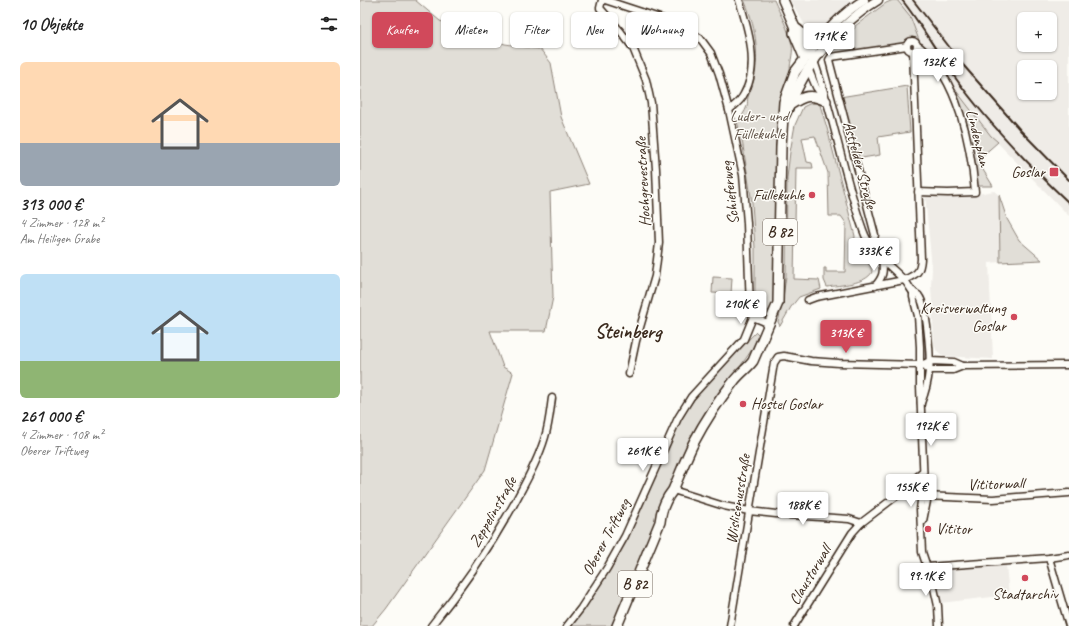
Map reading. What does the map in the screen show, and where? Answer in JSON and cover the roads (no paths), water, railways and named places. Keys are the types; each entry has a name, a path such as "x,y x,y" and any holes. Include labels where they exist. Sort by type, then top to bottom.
{"main road":[{"name":"Astfelder Straße","path":"783,0 795,28 794,33 809,60"},
{"path":"809,60 822,36 848,11 864,0"},
{"path":"809,60 854,17 878,0"},
{"name":"B 82","path":"784,118 809,60"},
{"name":"B 82","path":"617,626 660,522 666,516 673,499 673,490 688,454 703,426 727,390 743,370 745,362 757,351 770,324 778,292 781,146 784,102 795,72 809,60"},
{"path":"790,105 809,96 826,101"}],"street":[{"name":"Hochgrevestraße","path":"602,0 600,8 633,48 646,80 651,103 656,169 659,242 655,276 636,341 629,374"},
{"name":"Schieferweg","path":"605,0 622,3 672,22 700,38 711,53 719,74 729,110 742,175 747,223 750,309 753,317"},
{"path":"729,110 739,102 744,94 748,85 752,66 751,45 747,24 739,0"},
{"name":"Lindenplan","path":"869,243 874,239 875,235 829,60 831,57 907,46 909,50 920,47 934,60 945,78 956,103 968,140 974,170 975,192 918,192"},
{"path":"808,300 820,296 904,280 915,275 919,271 914,76 915,49"},
{"name":"Astfelder Straße","path":"809,60 816,87 826,101"},
{"name":"Astfelder Straße","path":"809,60 824,90 863,232 869,243 882,260 904,280 912,291 920,296 924,311 930,362 927,385 921,404"},
{"path":"875,286 883,274 882,260"},
{"name":"Astfelder Straße","path":"912,291 918,316 924,496 927,501 921,525 922,552 936,600 939,626"},
{"path":"753,317 770,324"},
{"name":"Oberer Triftweg","path":"567,626 581,608 607,568 625,536 678,418 691,397 744,339 753,317"},
{"name":"Wislicenusstraße","path":"730,626 775,359 784,356 818,361 920,366"},
{"path":"920,366 930,362 954,362 963,366"},
{"path":"920,366 929,370 953,370 963,366 1069,365"},
{"name":"Zeppelinstraße","path":"431,626 455,596 499,531 521,490 538,456 544,439 552,398"},
{"name":"Claustorwall","path":"794,626 843,547 861,523 903,491 908,484 923,472"},
{"name":"Claustorwall","path":"903,491 924,487"},
{"path":"673,490 724,506 750,511 794,516 849,519 861,523"},
{"name":"Vititorwall","path":"924,496 993,499 1069,493"},
{"path":"926,567 1049,558 1069,555"},
{"path":"1049,558 1069,626"}],"railway":[{"path":"902,0 916,18 966,93 1023,158 1069,203"},
{"path":"913,0 964,66 1021,131 1069,180"}],"place":[{"name":"Goslar","path":"1054,172"},
{"name":"Füllekuhle","path":"812,195"},
{"name":"Kreisverwaltung Goslar","path":"1014,317"},
{"name":"Hostel Goslar","path":"743,404"},
{"name":"Vititor","path":"928,529"},
{"name":"Stadtarchiv","path":"1025,578"}],"district":[{"name":"Steinberg","path":"628,331"}],"park label":[{"name":"Luder- und Füllekuhle","path":"759,125"}]}
